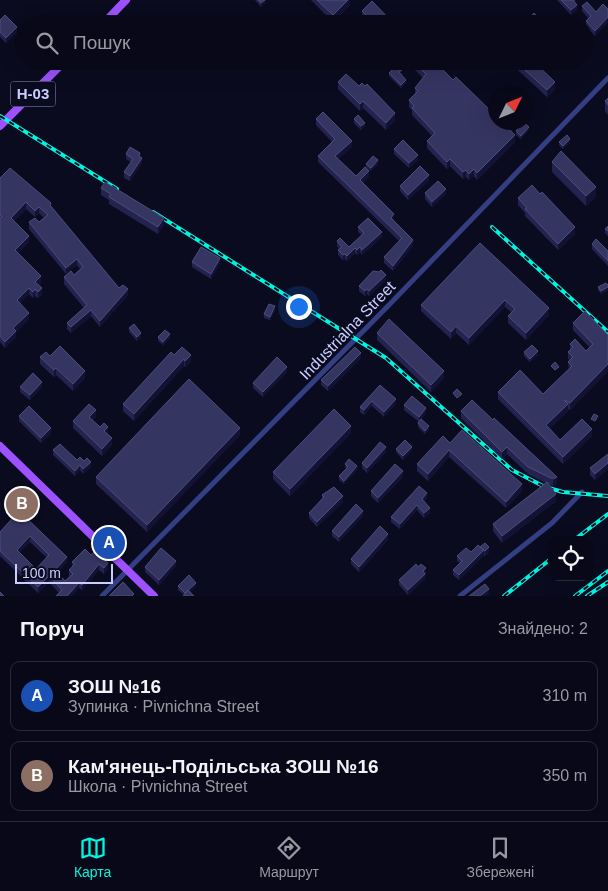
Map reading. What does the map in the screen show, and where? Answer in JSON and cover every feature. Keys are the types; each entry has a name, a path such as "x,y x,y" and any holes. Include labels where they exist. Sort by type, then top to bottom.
{"main road":[{"path":"112,15 126,0"},
{"name":"Н-03","path":"0,126 56,70"},
{"path":"0,446 154,596"}],"street":[{"name":"Industrialna Street","path":"102,596 356,339 608,78"},
{"path":"460,596 552,524 582,492"}],"building":[{"path":"317,0 348,0 333,15"},
{"path":"561,0 573,0 577,5 571,10"},
{"path":"372,1 385,15 366,15 362,11"},
{"path":"587,2 596,12 603,4 608,9 608,17 595,31 593,29 593,15 590,15 582,6"},
{"path":"5,15 15,25 15,29 6,38 0,32 0,20"},
{"path":"392,70 402,70 399,72 406,80 401,85 389,73"},
{"path":"422,70 443,70 453,80 456,77 488,108 488,130 510,130 515,135 477,173 474,169 469,174 466,170 463,172 450,159 447,162 427,141 435,133 412,108 414,106 409,100 418,91 415,88 426,74"},
{"path":"525,70 542,70 555,82 547,90"},
{"path":"346,74 359,86 362,83 365,86 367,84 395,113 386,123 363,101 360,104 338,82"},
{"path":"323,112 352,141 335,156 356,176 365,167 369,171 360,180 394,214 391,218 413,240 393,266 384,257 402,238 318,156 335,139 316,119"},
{"path":"358,115 365,123 361,126 354,119"},
{"path":"517,130 526,130 521,136"},
{"path":"567,135 570,139 563,146 559,142"},
{"path":"403,140 418,155 409,163 394,149"},
{"path":"130,147 140,153 139,156 142,158 130,176 124,172 133,159 126,154"},
{"path":"561,151 596,187 586,196 552,162"},
{"path":"373,156 378,160 371,168 366,164"},
{"path":"420,166 429,175 408,195 400,186"},
{"path":"10,168 51,203 50,205 119,288 123,285 128,289 100,321 91,310 71,327 67,323 87,305 64,277 71,271 74,275 83,267 77,259 66,268 29,222 35,218 39,222 48,215 39,207 35,211 26,202 11,218 29,236 15,250 41,276 35,282 42,288 38,292 35,289 33,292 29,288 17,300 29,313 13,328 16,331 5,342 0,336 0,218 2,217 0,215 0,178"},
{"path":"438,181 446,189 432,202 425,193"},
{"path":"105,182 164,218 158,227 109,197 111,194 101,188"},
{"path":"532,185 540,194 542,192 575,227 558,244 525,209 527,208 518,198"},
{"path":"368,218 382,232 362,250 360,247 357,250 355,248 347,256 343,255 338,250 342,247 337,241 340,238 349,247 364,233 358,227"},
{"path":"596,239 608,251 608,261 592,244"},
{"path":"480,243 549,308 526,333 508,316 515,309 505,300 469,338 456,326 451,332 421,305"},
{"path":"201,247 220,258 211,274 192,262"},
{"path":"381,270 386,275 369,291 367,289 365,291 359,286 373,271 379,272"},
{"path":"606,283 608,287 601,291 598,287"},
{"path":"269,304 275,306 270,317 264,314"},
{"path":"585,311 608,335 608,364 570,403 564,400 568,404 546,425 560,440 582,419 592,429 563,457 498,392 520,370 543,394 572,366 568,362 573,357 568,352 573,347 570,344 575,339 586,351 593,344 573,323"},
{"path":"389,319 444,371 431,385 377,333"},
{"path":"134,324 141,333 137,337 129,328"},
{"path":"165,330 170,334 163,342 158,337"},
{"path":"532,345 538,351 530,359 524,352"},
{"path":"60,346 85,371 73,384 56,368 54,370 40,357 46,352 50,356"},
{"path":"182,347 191,355 185,361 184,359 134,414 123,404 171,352 174,355"},
{"path":"355,347 361,353 328,386 321,380"},
{"path":"277,357 287,367 263,392 253,383"},
{"path":"555,362 559,367 555,370 551,366"},
{"path":"33,373 42,382 30,395 20,387"},
{"path":"189,379 240,428 147,525 96,477"},
{"path":"380,385 396,399 384,412 372,401 364,410 360,407"},
{"path":"457,389 462,394 457,398 453,393"},
{"path":"412,396 426,408 419,417 404,405"},
{"path":"472,400 557,477 553,479 528,467 507,447 502,452 461,411"},
{"path":"89,404 96,410 89,417 100,427 104,423 108,427 104,431 112,438 102,449 73,421"},
{"path":"29,406 51,428 41,438 19,416"},
{"path":"334,409 351,426 290,489 273,472"},
{"path":"594,414 598,416 595,421 591,419"},
{"path":"421,419 429,426 425,431 418,423"},
{"path":"462,430 522,484 506,502 449,450 428,474 417,464 443,436 450,443"},
{"path":"405,440 412,447 403,456 396,449"},
{"path":"380,442 386,447 367,468 362,463"},
{"path":"60,444 77,460 80,457 84,461 87,458 91,462 83,469 80,465 75,471 53,450"},
{"path":"608,454 608,463 595,474 590,468"},
{"path":"349,459 357,466 344,481 339,476 348,467 345,464"},
{"path":"395,464 403,471 378,498 371,491"},
{"path":"547,482 556,494 502,536 493,524"},
{"path":"419,486 427,493 422,499 430,508 424,513 417,505 400,524 391,517"},
{"path":"334,487 343,496 317,522 309,513 324,497 322,495"},
{"path":"356,504 363,511 339,537 332,531"},
{"path":"19,511 67,557 55,570 65,581 73,574 69,570 75,564 72,562 85,549 91,555 94,552 108,563 104,568 99,564 82,585 79,583 67,596 56,596 62,590 49,576 38,587 0,551 0,532","holes":["30,536 49,555 36,569 17,550"]},
{"path":"380,526 388,534 359,567 351,559"},
{"path":"485,543 489,547 485,551 480,547"},
{"path":"478,545 484,550 459,575 453,570 462,561 457,556 466,548 471,552"},
{"path":"161,548 176,561 159,580 145,567"},
{"path":"416,564 418,567 421,564 426,568 423,571 425,574 408,590 399,580"},
{"path":"189,575 196,583 185,593 178,586"},
{"path":"123,582 134,594 132,596 109,596"},
{"path":"485,584 489,589 480,596 469,596"},
{"path":"188,590 194,596 183,596"}],"railway":[{"path":"0,116 117,189"},
{"path":"153,212 386,358 512,470 545,487 563,492 608,496"},
{"path":"492,227 608,332"},
{"path":"579,536 608,514"},
{"path":"504,596 548,561"},
{"path":"575,596 608,571"},
{"path":"587,596 608,582"}],"place":[{"name":"Кам'янець-Подільська ЗОШ №16","path":"22,504"},
{"name":"ЗОШ №16","path":"109,543"}]}
